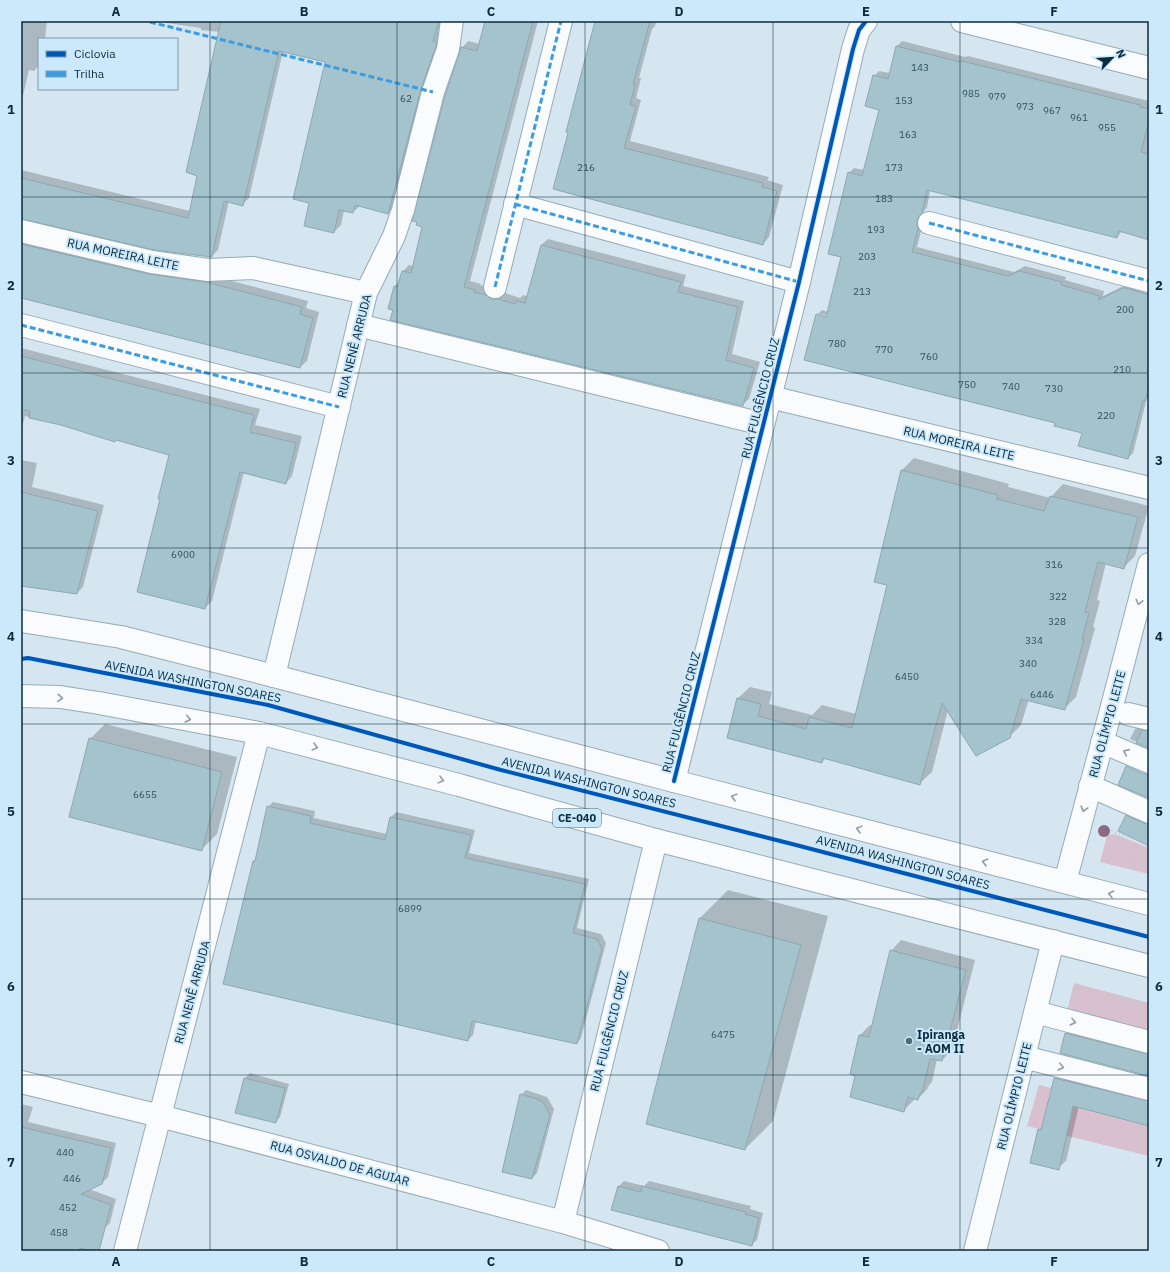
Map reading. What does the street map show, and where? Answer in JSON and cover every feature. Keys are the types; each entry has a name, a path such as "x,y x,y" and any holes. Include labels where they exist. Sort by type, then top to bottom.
{"main road":[{"name":"RUA NENÊ ARRUDA","path":"274,676 366,293 394,236 403,210 433,92 448,49 452,21"},
{"path":"495,287 561,21"},
{"name":"RUA FULGÊNCIO CRUZ","path":"674,781 799,282 853,49 859,30 866,21"},
{"path":"962,21 1149,68"},
{"path":"515,204 799,282"},
{"path":"929,223 1149,280"},
{"name":"RUA MOREIRA LEITE","path":"21,231 152,262 208,270 253,268 366,293"},
{"path":"21,325 339,407"},
{"path":"358,326 763,424"},
{"name":"RUA MOREIRA LEITE","path":"770,397 1149,488"},
{"name":"RUA OLÍMPIO LEITE","path":"1065,882 1149,564"},
{"name":"AVENIDA WASHINGTON SOARES","path":"21,621 121,637 1149,904"},
{"name":"CE-040","path":"21,696 60,697 100,703 259,733 459,785 656,840 1149,966"},
{"path":"1128,714 1149,719"},
{"name":"RUA NENÊ ARRUDA","path":"125,1251 259,733"},
{"path":"1102,742 1149,762"},
{"path":"1090,786 1149,812"},
{"name":"RUA FULGÊNCIO CRUZ","path":"563,1222 656,840"},
{"name":"RUA OLÍMPIO LEITE","path":"975,1251 1053,941"},
{"path":"1035,1012 1149,1042"},
{"path":"1024,1057 1149,1089"},
{"name":"RUA OSVALDO DE AGUIAR","path":"21,1082 160,1116 563,1222 658,1251"}],"path":[{"path":"1104,835 1112,831 1149,844"},
{"path":"1149,856 1114,846 1112,856 1149,864"},
{"path":"1074,998 1076,987 1149,1006"}],"shaded area":[{"path":"1112,834 1149,848 1149,874 1100,862 1107,836"},
{"path":"1074,983 1149,1003 1149,1032 1067,1011"},
{"path":"1039,1085 1051,1088 1048,1099 1149,1126 1149,1156 1027,1126"}],"building":[{"path":"221,21 439,21 433,41 436,42 436,46 421,89 388,214 355,205 353,213 339,210 334,233 304,226 309,203 293,199 325,62 279,51 243,206 224,201 212,257 154,250 22,219 21,178 188,218 197,176 186,172"},
{"path":"485,21 533,21 464,287 475,290 474,292 486,295 492,299 498,299 515,304 516,301 525,303 541,245 681,282 678,292 738,307 726,360 754,368 743,406 390,320 393,310 388,309 394,286 397,287 402,271 411,273 422,227 416,225 417,222 412,221 445,96 461,47 477,51"},
{"path":"595,21 650,21 633,84 635,85 630,105 636,106 624,148 763,183 762,187 777,191 763,245 553,189 568,133 566,132"},
{"path":"896,46 1104,96 1140,105 1140,107 1149,109 1149,120 1141,152 1149,154 1149,240 1119,231 1117,238 927,190 922,213 917,220 918,229 912,252 1008,276 1019,271 1062,282 1061,285 1100,296 1098,300 1122,288 1149,295 1149,386 1145,401 1143,400 1128,459 1078,446 1082,433 1054,426 1055,423 804,360 816,314 826,317 841,257 828,254 848,172 862,176 879,110 865,106 873,75 888,79"},
{"path":"21,244 149,274 206,282 302,307 300,314 313,318 300,368 21,298"},
{"path":"21,356 254,415 250,432 296,443 286,484 240,472 205,609 137,592 160,499 158,499 169,455 116,440 115,442 61,425 29,418 30,411 21,409"},
{"path":"901,470 998,495 997,499 1044,511 1050,496 1138,517 1124,569 1098,562 1085,612 1089,613 1082,639 1084,639 1065,710 1021,699 1010,738 976,756 942,703 920,785 823,758 822,763 727,738 737,698 761,704 758,716 806,729 809,717 852,728 887,585 874,582"},
{"path":"21,492 98,511 77,594 21,586"},
{"path":"1142,730 1149,731 1149,748 1136,743"},
{"path":"89,738 222,772 202,851 69,817"},
{"path":"1126,766 1144,774 1149,774 1149,798 1118,785"},
{"path":"267,806 311,816 310,823 385,840 390,817 471,835 465,858 585,884 573,933 597,939 602,949 577,1044 472,1021 468,1041 223,984 253,861 255,861"},
{"path":"1126,815 1149,824 1149,846 1118,831"},
{"path":"699,918 801,945 745,1150 646,1124"},
{"path":"890,950 966,970 942,1061 930,1059 922,1093 920,1093 918,1100 908,1097 904,1112 850,1097 855,1076 850,1074 859,1035 869,1037"},
{"path":"1065,1033 1149,1054 1149,1076 1060,1053"},
{"path":"244,1078 285,1088 276,1123 235,1113"},
{"path":"1054,1078 1149,1101 1149,1126 1073,1106 1059,1170 1030,1163 1038,1129 1041,1130"},
{"path":"520,1094 543,1102 550,1115 532,1179 502,1172"},
{"path":"21,1127 111,1148 102,1184 81,1194 111,1205 99,1251 80,1248 79,1251 21,1251"},
{"path":"618,1186 641,1192 642,1186 746,1212 745,1214 759,1218 752,1246 611,1210"}],"marked path":[{"path":"495,287 561,21"},
{"path":"150,22 433,92"},
{"path":"515,204 799,282"},
{"path":"929,223 1149,281"},
{"path":"21,325 339,407"}],"cycle path":[{"path":"674,781 799,282 853,49 859,30 866,21"},
{"path":"21,659 28,658 268,705 501,770 1149,937"}],"place":[{"name":"Ipiranga - AOM II","path":"909,1041"}]}
